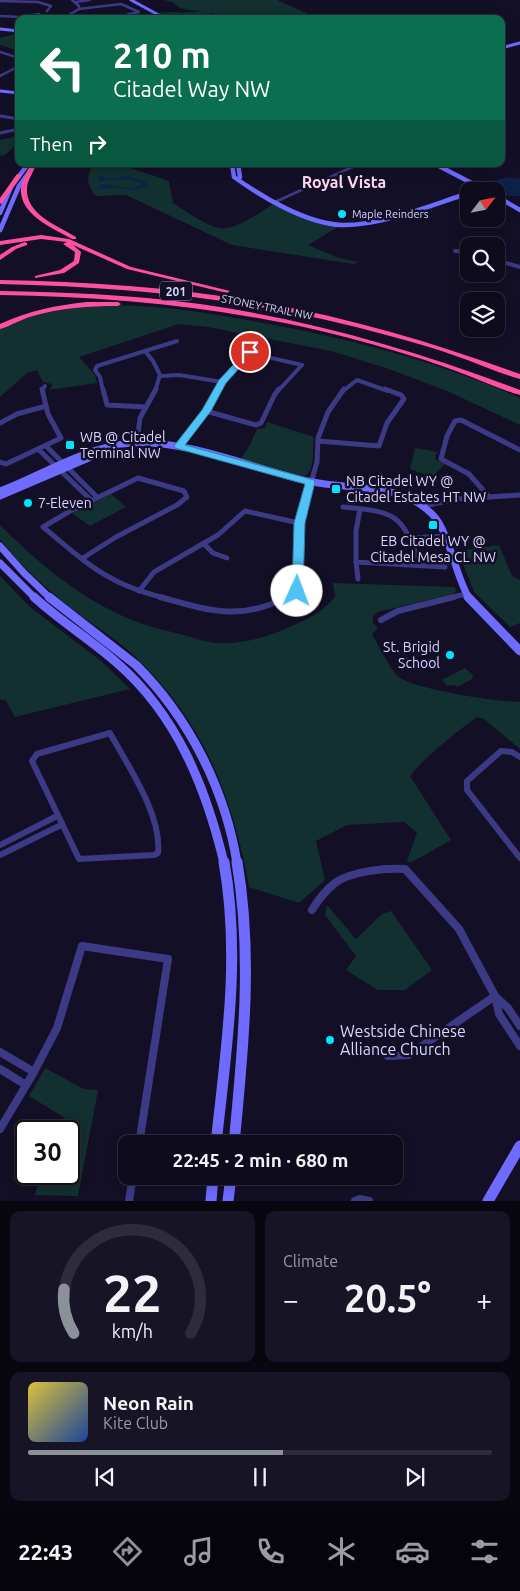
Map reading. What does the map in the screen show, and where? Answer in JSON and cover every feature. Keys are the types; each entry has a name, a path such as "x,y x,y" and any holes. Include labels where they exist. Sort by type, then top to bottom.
{"highway":[{"path":"31,167 24,188 29,206 41,217 90,247 93,251"},
{"path":"0,202 19,175"},
{"path":"0,243 35,238 54,238 72,241 114,262 138,271 354,320 430,342 476,359"},
{"path":"0,258 17,247 40,241 65,244 74,248 79,255 73,266 62,272 45,276 0,281"},
{"name":"STONEY TRAIL NW","path":"0,281 131,286 230,298 358,324 476,359 520,377"},
{"name":"STONEY TRAIL NW","path":"0,293 86,295 179,304 273,318 358,338 439,363 520,393"},
{"path":"0,327 46,310 76,305 116,304 157,306 223,314 349,338 358,338"}],"main road":[{"path":"126,0 153,15"},
{"path":"131,0 159,15"},
{"path":"0,28 15,30"},
{"path":"505,47 520,43"},
{"path":"0,91 15,93"},
{"path":"0,213 7,195 19,175 30,167"},
{"path":"0,230 14,194 30,167"},
{"path":"232,167 234,177 256,193 320,222 337,225 356,225 382,220 460,196"},
{"path":"238,167 240,182"},
{"path":"441,167 469,182"},
{"path":"505,200 520,208"},
{"path":"0,496 66,465 92,456 100,450 137,442 160,442 179,446 310,482 396,493 413,499 434,516 445,538 466,594 475,606 504,632 520,643"},
{"path":"0,491 58,469"},
{"path":"0,546 22,572 42,590 108,641 147,676 180,718 207,764 216,786 235,844 242,879 248,945 246,1018 235,1135"},
{"path":"0,562 36,599 108,654 138,683 176,735 201,782 223,855 232,916 232,987 217,1135"},
{"path":"504,632 520,651"},
{"path":"488,1201 520,1146"},
{"path":"210,1201 212,1185"},
{"path":"228,1201 230,1185"}],"street":[{"path":"72,0 76,2 90,0"},
{"path":"0,1 48,4 51,8 47,11"},
{"path":"76,2 79,9"},
{"path":"70,15 79,9 122,4 139,12 126,15"},
{"path":"33,15 39,14"},
{"path":"0,16 15,17"},
{"path":"0,28 4,25"},
{"path":"0,52 15,57"},
{"path":"0,76 15,68"},
{"path":"0,116 15,118"},
{"path":"0,133 15,130"},
{"path":"276,202 353,167"},
{"path":"454,250 460,251"},
{"path":"505,263 520,267"},
{"path":"146,407 107,405 100,377 96,370 97,366 176,341"},
{"path":"206,411 256,425 261,423 275,394 302,365 232,349"},
{"path":"137,442 139,422 157,390 161,376 156,363 145,351"},
{"path":"179,446 206,411 222,382 250,352"},
{"path":"161,376 195,376 222,382"},
{"path":"83,558 116,537 177,506 187,497 184,491 138,478 91,500 43,528 83,558 116,581 139,591 221,614 260,610 278,603 297,591 299,523 317,463 318,435 328,412 353,380 380,387 404,398 390,415 379,446 318,441"},
{"path":"0,462 6,464 59,440 62,435 51,423 42,390 45,386"},
{"path":"0,423 17,414 46,406"},
{"path":"489,498 482,486 471,474 458,465 441,459 447,436 455,421 461,420 520,450"},
{"path":"46,446 97,497"},
{"path":"38,449 91,500"},
{"path":"424,506 456,499 520,495"},
{"path":"343,507 379,510 391,514 404,523 420,565"},
{"path":"358,579 356,531 360,509"},
{"path":"139,591 158,569 204,544 230,526 245,511 299,523"},
{"path":"412,540 445,538"},
{"path":"204,544 213,553 227,558"},
{"path":"356,562 445,567"},
{"path":"381,620 398,611 466,594"},
{"path":"110,732 155,822 160,850 158,853 150,856 80,859 75,854 61,825 32,762 34,756 110,732"},
{"path":"520,757 512,752 501,751 467,781 467,790 520,858"},
{"path":"0,845 57,816"},
{"path":"0,855 61,825"},
{"path":"312,910 318,900 336,882 360,873 392,868 405,869 428,892 459,929 496,996 508,1008 520,1026"},
{"path":"0,1129 34,1072 57,1028 82,946 168,959 140,1135"},
{"path":"496,996 499,1014 520,1046"},
{"path":"388,1056 409,1055 496,996"},
{"path":"0,1052 34,1072"},
{"path":"0,1069 26,1085"},
{"path":"129,1201 132,1185"},
{"path":"355,1201 360,1199 369,1201"}],"green space":[{"path":"163,0 277,0 310,15 223,15 212,13 207,15 161,15 157,13 201,11 182,9 173,2"},
{"path":"15,34 15,50 0,45 0,38"},
{"path":"15,137 15,146 5,155 0,156 0,140"},
{"path":"127,167 169,181 173,203 213,226 223,228 243,223 273,204 316,223 338,227 308,245 339,258 359,262 353,264 232,245 126,195 96,196 88,180 91,168"},
{"path":"116,305 170,308 223,316 325,335 391,352 457,373 520,398 520,425 447,391 389,369 331,351 208,327 179,324 79,357 95,375 97,383 49,390 52,384 43,382 37,370 27,373 0,397 0,328 28,317 56,310"},
{"path":"267,422 314,437 311,468 305,476 240,460 250,445 257,429 265,428"},
{"path":"415,448 438,452 435,456 436,460 445,464 432,477 410,469"},
{"path":"111,494 126,507 90,526 72,513"},
{"path":"0,525 66,583 103,606 147,625 212,642 226,643 253,640 279,632 300,622 319,611 335,597 333,583 455,587 456,592 453,594 378,612 373,616 373,623 378,628 372,634 392,669 399,677 408,682 457,694 520,702 520,749 484,719 477,717 442,744 418,767 410,776 451,840 410,863 407,861 417,833 404,822 347,825 316,841 325,880 299,903 249,887 233,818 222,786 192,726 150,671 123,646 64,602 25,568 0,539"},
{"path":"499,545 512,576 520,580 520,623 510,627 474,592 458,551"},
{"path":"0,576 30,607 101,661 130,689 15,717 6,701 0,699"},
{"path":"465,668 473,675 472,679 457,687 455,685 447,686 442,680"},
{"path":"327,905 356,939 382,914 391,911 432,970 405,990 378,990 346,970 356,956 325,915"},
{"path":"45,1068 84,1089 98,1090 78,1196 35,1195 38,1185 80,1185 80,1120 64,1120 65,1118 29,1096"}],"water":[{"path":"102,176 108,179 128,176 146,182 148,186 134,190 121,188 101,189 98,186 102,184 133,188 142,184 129,179 100,181 98,177"},
{"path":"508,177 520,179 520,196 505,196 505,182 488,182"}],"place":[{"name":"Maple Reinders","path":"342,214"},
{"name":"WB @ Citadel Terminal NW","path":"70,445"},
{"name":"NB Citadel WY @ Citadel Estates HT NW","path":"336,489"},
{"name":"7-Eleven","path":"28,503"},
{"name":"EB Citadel WY @ Citadel Mesa CL NW","path":"433,525"},
{"name":"St. Brigid School","path":"450,655"},
{"name":"Westside Chinese Alliance Church","path":"330,1040"}],"district":[{"name":"Royal Vista","path":"344,182"}],"route":[{"path":"250,352 222,382 206,411 179,446 286,477 310,482 299,523 297,591"}]}
